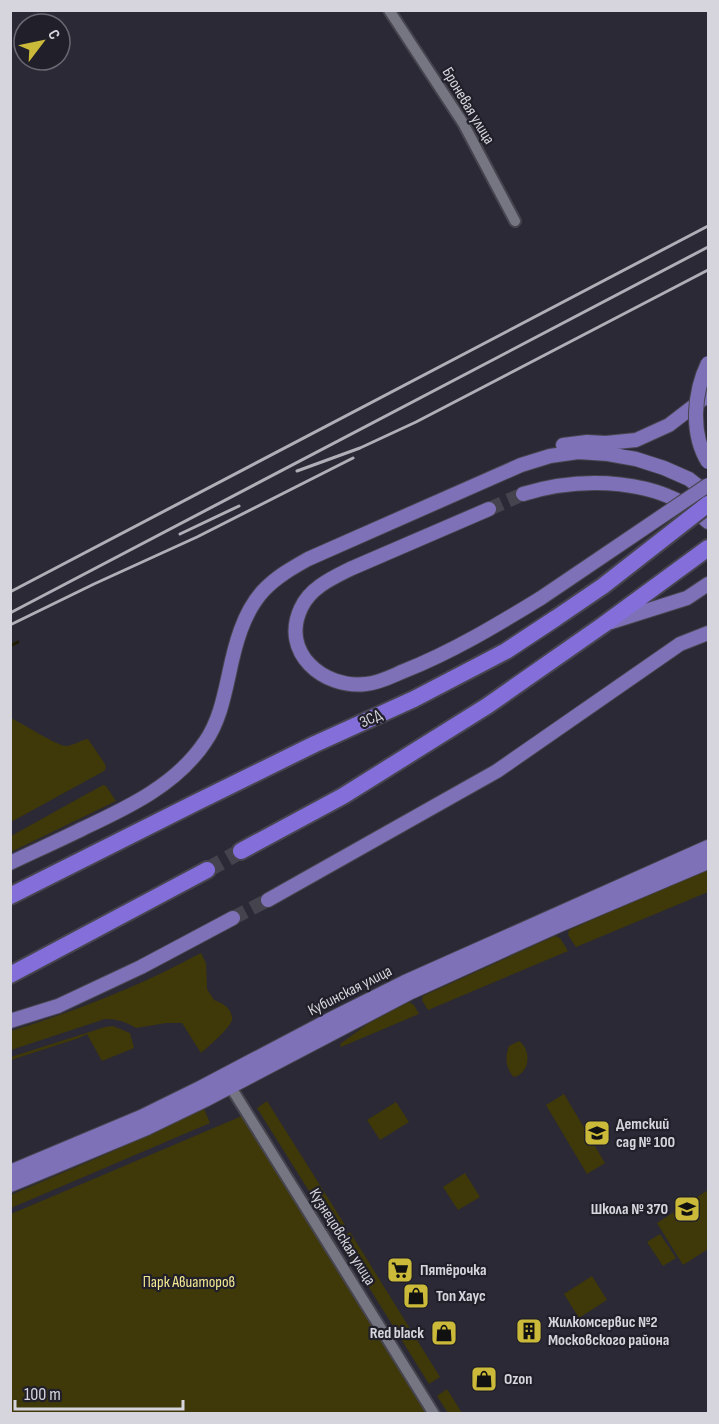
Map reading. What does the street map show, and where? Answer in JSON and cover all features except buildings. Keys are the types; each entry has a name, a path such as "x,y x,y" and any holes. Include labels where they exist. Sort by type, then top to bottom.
{"highway":[{"name":"ЗСД","path":"10,896 195,802 414,699 506,651 603,586 708,504"},
{"path":"241,850 343,796 487,706 708,548"},
{"path":"10,975 207,870"}],"main road":[{"path":"708,363 698,392 696,409 697,428 708,462"},
{"path":"336,546 504,464 536,452 568,444 636,440 644,437 669,425 708,395"},
{"path":"10,863 140,800 166,783 188,764 206,741 220,713 232,662 249,609 264,590 286,572 308,559 521,465 550,456 578,452 636,459 690,479 708,494"},
{"path":"523,494 562,485 619,483 683,503 708,522"},
{"path":"489,508 350,568 318,587 301,607 297,621 296,636 300,652 310,666 326,678 346,684 367,684 418,666 455,648 541,598 708,485"},
{"path":"603,625 687,598 708,584"},
{"path":"268,900 497,771 680,644 708,633"},
{"name":"Кубинская улица","path":"10,1185 147,1128 333,1018 405,982 708,847"},
{"name":"Кубинская улица","path":"10,1172 227,1081 411,992 557,926 708,862"},
{"path":"10,1021 58,1006 141,967 233,918"}],"street":[{"name":"Броневая улица","path":"390,10 463,123 515,221"},
{"name":"Кузнецовская улица","path":"227,1081 434,1413"}],"green space":[{"path":"11,718 62,745 68,746 88,739 106,768 11,822"},
{"path":"103,785 116,801 11,852 11,836"},
{"path":"708,869 708,892 576,947 568,935 569,930"},
{"path":"555,936 560,938 568,951 428,1010 422,1000 423,996"},
{"path":"201,953 206,963 207,989 214,1000 223,1004 230,1011 232,1020 201,1053 182,1023 136,1028 121,1021 105,1019 11,1050 11,1031 108,997"},
{"path":"409,1002 414,1005 419,1014 341,1047 340,1044 369,1023"},
{"path":"113,1026 130,1033 134,1048 102,1061 87,1034 11,1060 11,1057"},
{"path":"519,1041 526,1050 527,1061 523,1071 514,1077 507,1066 507,1054 509,1046"},
{"path":"564,1094 605,1163 587,1174 546,1105"},
{"path":"267,1101 345,1225 334,1231 257,1108"},
{"path":"396,1102 409,1122 380,1140 367,1120"},
{"path":"204,1109 210,1123 11,1208 11,1195"},
{"name":"Парк Авиаторов","path":"242,1116 427,1413 11,1413 11,1214"},
{"path":"465,1173 480,1197 458,1210 443,1187"},
{"path":"708,1190 708,1249 683,1265 657,1223"},
{"path":"350,1232 440,1377 429,1384 339,1239"},
{"path":"660,1234 676,1258 663,1266 647,1242"},
{"path":"592,1276 607,1300 579,1318 564,1294"},
{"path":"447,1389 462,1413 448,1413 437,1396"}],"waterway":[{"path":"10,646 18,642"}],"tunnel":[{"path":"489,509 523,494"},
{"path":"207,870 241,851"},
{"path":"233,918 268,900"}],"railway":[{"path":"10,592 708,226"},
{"path":"10,613 708,247"},
{"path":"297,471 360,448 416,422 708,270"},
{"path":"10,625 197,537 353,458"},
{"path":"180,534 239,506"}],"place":[{"name":"Детский сад № 100","path":"597,1133"},
{"name":"Школа № 370","path":"687,1209"},
{"name":"Пятёрочка","path":"400,1270"},
{"name":"Топ Хаус","path":"416,1296"},
{"name":"Жилкомсервис №2 Московского района","path":"529,1331"},
{"name":"Red black","path":"444,1333"},
{"name":"Ozon","path":"484,1379"}]}
